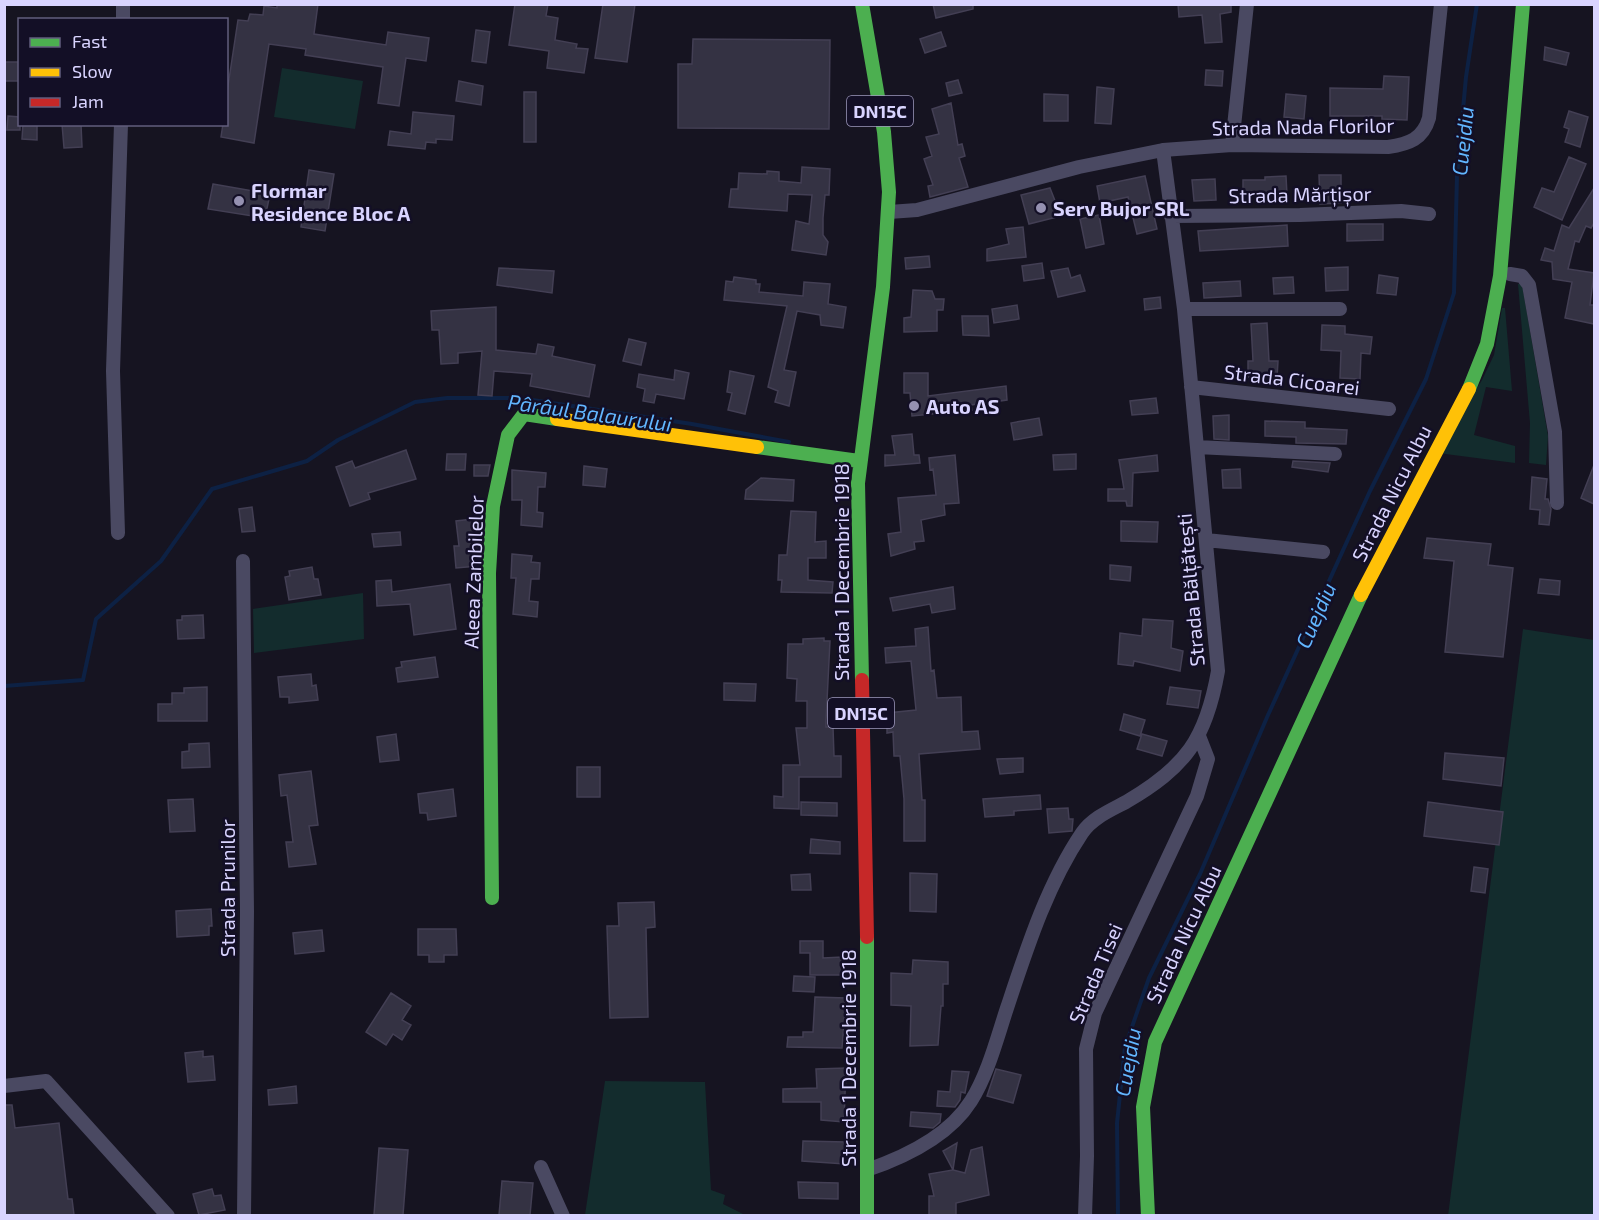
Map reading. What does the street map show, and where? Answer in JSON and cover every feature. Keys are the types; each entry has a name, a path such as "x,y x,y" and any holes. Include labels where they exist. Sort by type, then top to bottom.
{"street":[{"path":"1232,145 1248,4"},
{"name":"Strada Nada Florilor","path":"1163,150 1232,145 1407,144 1426,130 1429,118 1442,4"},
{"name":"Strada Nicu Albu","path":"1148,1215 1143,1107 1155,1042 1349,618 1476,376 1487,349 1501,272 1511,181 1523,4"},
{"name":"Strada 1 Decembrie 1918","path":"863,7 886,152 889,212 883,287 859,461 857,534 868,992 867,1215"},
{"path":"118,532 113,371 121,126"},
{"path":"889,212 918,210 1079,167 1163,150"},
{"name":"Strada Bălțătești","path":"867,1170 896,1160 946,1129 971,1102 983,1076 1028,943 1058,876 1083,831 1104,813 1128,801 1187,756 1199,736 1212,704 1218,671 1184,309 1163,150"},
{"name":"Strada Mărțișor","path":"1171,216 1300,215 1401,211 1429,214"},
{"path":"1510,274 1522,276 1529,285 1555,432 1557,503"},
{"path":"1184,309 1340,309"},
{"name":"Strada Cicoarei","path":"1191,387 1389,409"},
{"name":"Aleea Zambilelor","path":"492,898 489,573 496,485 503,448 512,428 524,414 859,461"},
{"path":"1197,447 1335,454"},
{"path":"1206,540 1323,552"},
{"name":"Strada Prunilor","path":"243,561 247,912 244,1215"},
{"name":"Strada Tisei","path":"1085,1215 1086,1049 1095,1013 1197,796 1208,759 1199,736"},
{"path":"4,1086 46,1081 168,1215"},
{"path":"541,1167 563,1215"}],"green space":[{"path":"282,68 363,81 355,129 274,117"},
{"path":"1518,284 1522,284 1548,436 1546,465 1529,463 1530,423"},
{"path":"1502,308 1505,308 1512,391 1486,387 1474,435 1515,446 1515,463 1438,453 1482,380 1494,355"},
{"path":"363,593 364,639 254,653 253,609"},
{"path":"1523,629 1594,640 1594,1215 1448,1216"},
{"path":"605,1081 705,1082 711,1190 725,1195 723,1204 745,1215 585,1215"}],"building":[{"path":"277,4 318,4 314,34 386,45 388,32 429,38 426,61 406,58 399,106 378,103 383,67 305,55 306,49 269,44 254,143 221,137 223,126 228,126 228,86 238,20 248,21 250,14 263,15 264,6 277,8"},
{"path":"515,4 548,4 546,16 558,18 555,40 577,44 576,48 588,49 584,73 547,68 549,51 509,45"},
{"path":"603,4 635,4 627,62 595,58"},
{"path":"933,4 973,4 973,9 936,18"},
{"path":"1178,4 1231,4 1231,12 1220,14 1222,42 1205,43 1202,15 1179,17"},
{"path":"476,30 490,32 486,63 472,61"},
{"path":"941,32 946,46 925,53 920,39"},
{"path":"693,39 830,40 829,129 678,128 678,64 692,64"},
{"path":"1545,47 1569,53 1566,65 1544,60"},
{"path":"5,62 18,62 18,81 5,81"},
{"path":"1206,70 1223,71 1222,86 1205,85"},
{"path":"1384,76 1409,77 1407,120 1382,119 1382,116 1330,116 1330,88 1383,89"},
{"path":"958,80 962,93 949,96 946,83"},
{"path":"459,81 483,86 481,105 456,101"},
{"path":"1097,87 1114,89 1111,124 1095,123"},
{"path":"524,92 536,92 536,142 524,142"},
{"path":"1044,94 1068,95 1068,121 1044,121"},
{"path":"1286,94 1306,96 1304,119 1284,117"},
{"path":"951,103 958,145 962,144 965,156 959,158 968,187 930,197 928,186 933,185 924,159 932,156 926,137 939,134 932,109"},
{"path":"1569,111 1588,117 1580,147 1565,142 1569,129 1564,127"},
{"path":"413,112 454,116 452,140 436,139 436,143 426,142 425,149 388,145 390,131 411,134"},
{"path":"8,116 18,117 20,130 7,130"},
{"path":"23,126 37,126 37,140 22,139"},
{"path":"62,126 81,126 82,147 64,148"},
{"path":"1569,157 1586,164 1562,220 1534,207 1542,188 1554,192"},
{"path":"802,167 830,169 829,195 825,195 823,218 823,235 828,242 826,255 792,250 796,221 809,224 812,195 788,194 787,211 729,207 731,189 738,189 739,173 779,172 779,181 801,183"},
{"path":"309,170 334,174 325,231 301,227"},
{"path":"1319,175 1341,175 1341,203 1320,204"},
{"path":"1145,176 1157,229 1137,234 1128,197 1100,203 1097,186"},
{"path":"1286,176 1287,195 1243,196 1243,180 1265,180 1265,177"},
{"path":"1215,179 1216,200 1194,201 1192,180"},
{"name":"Flormar Residence Bloc A","path":"213,184 270,194 265,218 208,209"},
{"path":"1050,188 1061,216 1029,224 1021,195"},
{"path":"1594,188 1594,223 1591,228 1586,226 1579,242 1575,241 1568,269 1594,273 1590,305 1594,305 1594,324 1565,318 1572,282 1553,279 1552,262 1541,260 1545,248 1554,251 1562,225 1569,228"},
{"path":"1099,215 1104,244 1086,248 1080,219"},
{"path":"1347,224 1383,224 1383,240 1347,241"},
{"path":"1287,225 1288,246 1200,251 1198,231"},
{"path":"1023,227 1026,257 987,261 987,249 1009,244 1006,229"},
{"path":"929,256 930,267 906,269 905,258"},
{"path":"1042,263 1044,278 1024,281 1022,266"},
{"path":"1348,267 1348,290 1326,291 1325,268"},
{"path":"499,268 554,271 552,293 497,285"},
{"path":"1068,268 1071,278 1080,275 1085,291 1058,297 1051,271"},
{"path":"1379,275 1398,278 1396,295 1377,293"},
{"path":"734,277 756,280 756,284 760,284 759,292 803,296 804,282 830,284 828,304 846,307 843,328 821,325 820,315 797,311 784,370 796,372 789,406 775,402 778,391 768,387 787,306 724,300 726,281 733,282"},
{"path":"1293,277 1294,293 1274,294 1273,278"},
{"path":"1240,281 1241,296 1204,298 1203,283"},
{"path":"913,290 932,291 935,299 944,299 943,310 937,310 937,331 904,332 904,318 911,317"},
{"path":"1160,297 1161,308 1145,310 1144,299"},
{"path":"1017,305 1019,319 994,323 992,309"},
{"path":"496,307 496,350 536,354 538,344 554,347 552,356 595,365 589,397 530,386 532,374 494,371 492,396 478,395 482,351 458,353 458,363 441,364 439,330 432,330 431,311"},
{"path":"962,316 988,316 989,336 963,335"},
{"path":"1267,323 1269,361 1278,361 1277,378 1248,377 1248,361 1253,361 1251,324"},
{"path":"1322,325 1345,326 1345,334 1372,337 1370,354 1361,353 1360,379 1340,378 1341,351 1321,350"},
{"path":"629,339 646,343 641,365 623,361"},
{"path":"675,370 689,373 684,399 656,394 654,403 643,401 645,389 637,387 639,374 674,380"},
{"path":"730,371 754,376 745,414 728,410 732,393 727,392"},
{"path":"904,373 928,373 928,396 1006,386 1007,400 971,405 972,410 912,416 910,393 904,393"},
{"path":"1156,398 1158,413 1132,415 1130,401"},
{"path":"1229,415 1229,440 1214,439 1213,416"},
{"path":"1039,418 1042,435 1014,440 1011,423"},
{"path":"1265,421 1305,422 1305,428 1347,430 1346,444 1296,443 1296,437 1265,436"},
{"path":"912,434 914,455 919,455 920,463 885,466 885,455 895,455 892,436"},
{"path":"406,450 416,479 368,493 370,499 350,506 336,467 352,461 355,468"},
{"path":"447,454 466,454 465,470 446,470"},
{"path":"1076,454 1076,469 1054,470 1053,455"},
{"path":"955,455 959,503 944,504 945,515 921,520 924,541 914,542 915,549 891,556 888,534 901,532 898,498 936,495 933,469 930,470 929,458"},
{"path":"1157,455 1158,471 1133,473 1132,506 1127,506 1126,501 1108,501 1108,489 1124,489 1119,460"},
{"path":"1293,461 1330,463 1328,472 1292,467"},
{"path":"474,465 490,465 488,476 474,476"},
{"path":"1594,465 1594,504 1581,498"},
{"path":"584,466 607,469 605,487 583,485"},
{"path":"1240,469 1241,488 1223,488 1222,470"},
{"path":"512,470 546,473 545,487 538,487 537,512 543,513 542,527 521,525 522,500 512,500"},
{"path":"1532,477 1547,479 1545,499 1548,499 1551,509 1549,525 1539,524 1540,510 1530,509"},
{"path":"761,478 794,480 793,501 745,499 746,490"},
{"path":"252,507 255,531 242,532 239,509"},
{"path":"791,511 816,512 815,542 826,541 826,558 808,558 808,580 833,582 832,593 781,592 782,580 778,580 779,555 787,555"},
{"path":"481,518 478,566 456,568 454,546 459,546 456,521"},
{"path":"1121,521 1158,522 1157,542 1121,541"},
{"path":"400,532 401,545 374,547 372,534"},
{"path":"1427,538 1491,544 1488,565 1513,568 1503,657 1445,652 1454,561 1424,558"},
{"path":"512,554 532,556 531,562 540,563 539,579 531,579 529,601 538,602 537,617 513,614 516,578 511,578"},
{"path":"1110,565 1131,567 1130,581 1110,579"},
{"path":"312,567 314,579 318,579 321,595 289,600 285,577 290,576 289,571"},
{"path":"1540,579 1560,581 1559,595 1538,593"},
{"path":"391,580 392,592 450,584 456,629 414,635 410,604 377,606 376,581"},
{"path":"953,587 955,609 932,613 930,604 893,611 890,598"},
{"path":"203,615 204,638 178,639 177,620 182,620 182,616"},
{"path":"1143,619 1173,621 1171,648 1183,651 1180,671 1134,661 1133,666 1118,664 1120,633 1142,636"},
{"path":"928,627 931,671 934,670 937,698 961,697 962,732 978,731 980,749 919,754 922,800 925,800 925,841 904,841 904,799 900,756 894,756 893,732 887,733 887,713 916,710 911,661 886,663 885,648 916,646 915,629"},
{"path":"824,638 824,641 830,641 826,727 833,727 834,756 841,756 841,777 799,777 799,809 774,808 774,796 783,797 783,765 800,765 796,728 807,728 807,701 796,701 797,679 787,678 788,644 803,644 803,639"},
{"path":"435,657 438,677 398,682 396,668 402,667 401,662"},
{"path":"311,674 312,686 316,685 318,700 289,703 289,697 280,697 278,677"},
{"path":"724,683 756,684 755,701 724,700"},
{"path":"207,687 207,721 158,721 158,704 172,704 172,693 184,693 184,688"},
{"path":"1170,687 1201,691 1198,708 1167,704"},
{"path":"1124,714 1145,720 1140,736 1120,730"},
{"path":"396,734 399,760 380,762 377,737"},
{"path":"1142,734 1167,741 1162,756 1137,749"},
{"path":"209,743 210,767 182,768 182,752 189,751 189,744"},
{"path":"1445,753 1504,758 1501,786 1443,779"},
{"path":"1023,758 1023,772 1000,774 997,759"},
{"path":"577,767 600,767 600,797 577,797"},
{"path":"311,771 318,825 309,826 316,864 289,867 286,842 293,842 287,795 281,796 279,775"},
{"path":"453,789 456,816 428,820 427,813 420,813 418,794"},
{"path":"1040,795 1041,809 1014,811 1014,815 985,817 983,799"},
{"path":"193,799 195,831 170,832 168,800"},
{"path":"801,802 837,803 837,816 801,815"},
{"path":"1428,802 1503,812 1499,845 1424,836"},
{"path":"1068,808 1069,819 1073,819 1072,831 1049,833 1047,809"},
{"path":"811,839 840,842 840,854 810,853"},
{"path":"1474,867 1488,869 1485,893 1471,891"},
{"path":"910,873 937,874 936,912 910,911"},
{"path":"810,874 811,890 792,890 791,875"},
{"path":"654,902 655,927 646,928 648,1017 610,1018 607,926 619,926 618,903"},
{"path":"211,909 212,926 209,926 209,935 177,937 176,911"},
{"path":"418,929 456,929 457,955 444,955 444,962 429,962 429,955 418,955"},
{"path":"322,930 324,951 295,954 293,933"},
{"path":"800,941 823,941 823,958 842,957 842,975 810,975 810,953 800,953"},
{"path":"913,960 948,962 948,984 943,984 938,1045 910,1046 911,1006 891,1005 891,973 912,974"},
{"path":"794,976 815,977 814,992 793,991"},
{"path":"391,993 411,1006 402,1020 411,1025 402,1040 393,1034 386,1045 366,1032"},
{"path":"815,997 846,998 842,1048 787,1047 788,1037 803,1037 803,1032 813,1032"},
{"path":"203,1051 203,1057 213,1056 215,1080 188,1082 185,1053"},
{"path":"846,1068 844,1122 821,1120 821,1102 783,1102 783,1089 817,1088 816,1069"},
{"path":"996,1069 1021,1075 1013,1103 987,1096"},
{"path":"952,1071 969,1072 965,1093 961,1092 960,1100 955,1107 937,1106 938,1091 950,1092"},
{"path":"296,1086 297,1103 269,1105 268,1090"},
{"path":"4,1105 12,1105 15,1128 59,1123 68,1199 72,1199 74,1215 4,1215"},
{"path":"911,1112 941,1114 940,1122 933,1128 910,1126"},
{"path":"803,1141 846,1142 845,1164 802,1161"},
{"path":"957,1143 953,1170 943,1151"},
{"path":"982,1147 989,1195 956,1203 956,1215 929,1215 929,1196 934,1196 929,1174 953,1170 965,1173 971,1150"},
{"path":"379,1148 408,1150 403,1215 374,1215"},
{"path":"502,1181 533,1183 530,1215 499,1215"},
{"path":"798,1182 838,1183 838,1199 799,1198"},
{"path":"212,1189 214,1196 221,1195 225,1210 199,1215 193,1194"}],"waterway":[{"name":"Cuejdiu","path":"1118,1216 1117,1123 1125,1047 1149,978 1200,874 1268,715 1370,491 1426,379 1454,293 1457,176 1466,77 1477,4"},
{"name":"Pârâul Balaurului","path":"4,686 83,680 96,619 161,561 212,489 307,461 338,440 415,402 447,398 519,398 692,424 789,442"}],"traffic: fast":[{"path":"862,4 884,132 889,192 883,287 858,483 862,680"},
{"path":"1469,389 1487,344 1500,276 1523,4"},
{"path":"492,898 489,573 493,506 508,435 524,414 557,419"},
{"path":"757,447 859,461"},
{"path":"1148,1216 1143,1107 1155,1042 1361,595"},
{"path":"867,937 867,1216"}],"traffic: slow":[{"path":"1361,595 1469,389"},
{"path":"557,419 757,447"}],"traffic: jam":[{"path":"862,680 867,937"}],"place":[{"name":"Flormar Residence Bloc A","path":"239,201"},
{"name":"Serv Bujor SRL","path":"1041,208"},
{"name":"Auto AS","path":"914,406"}]}
